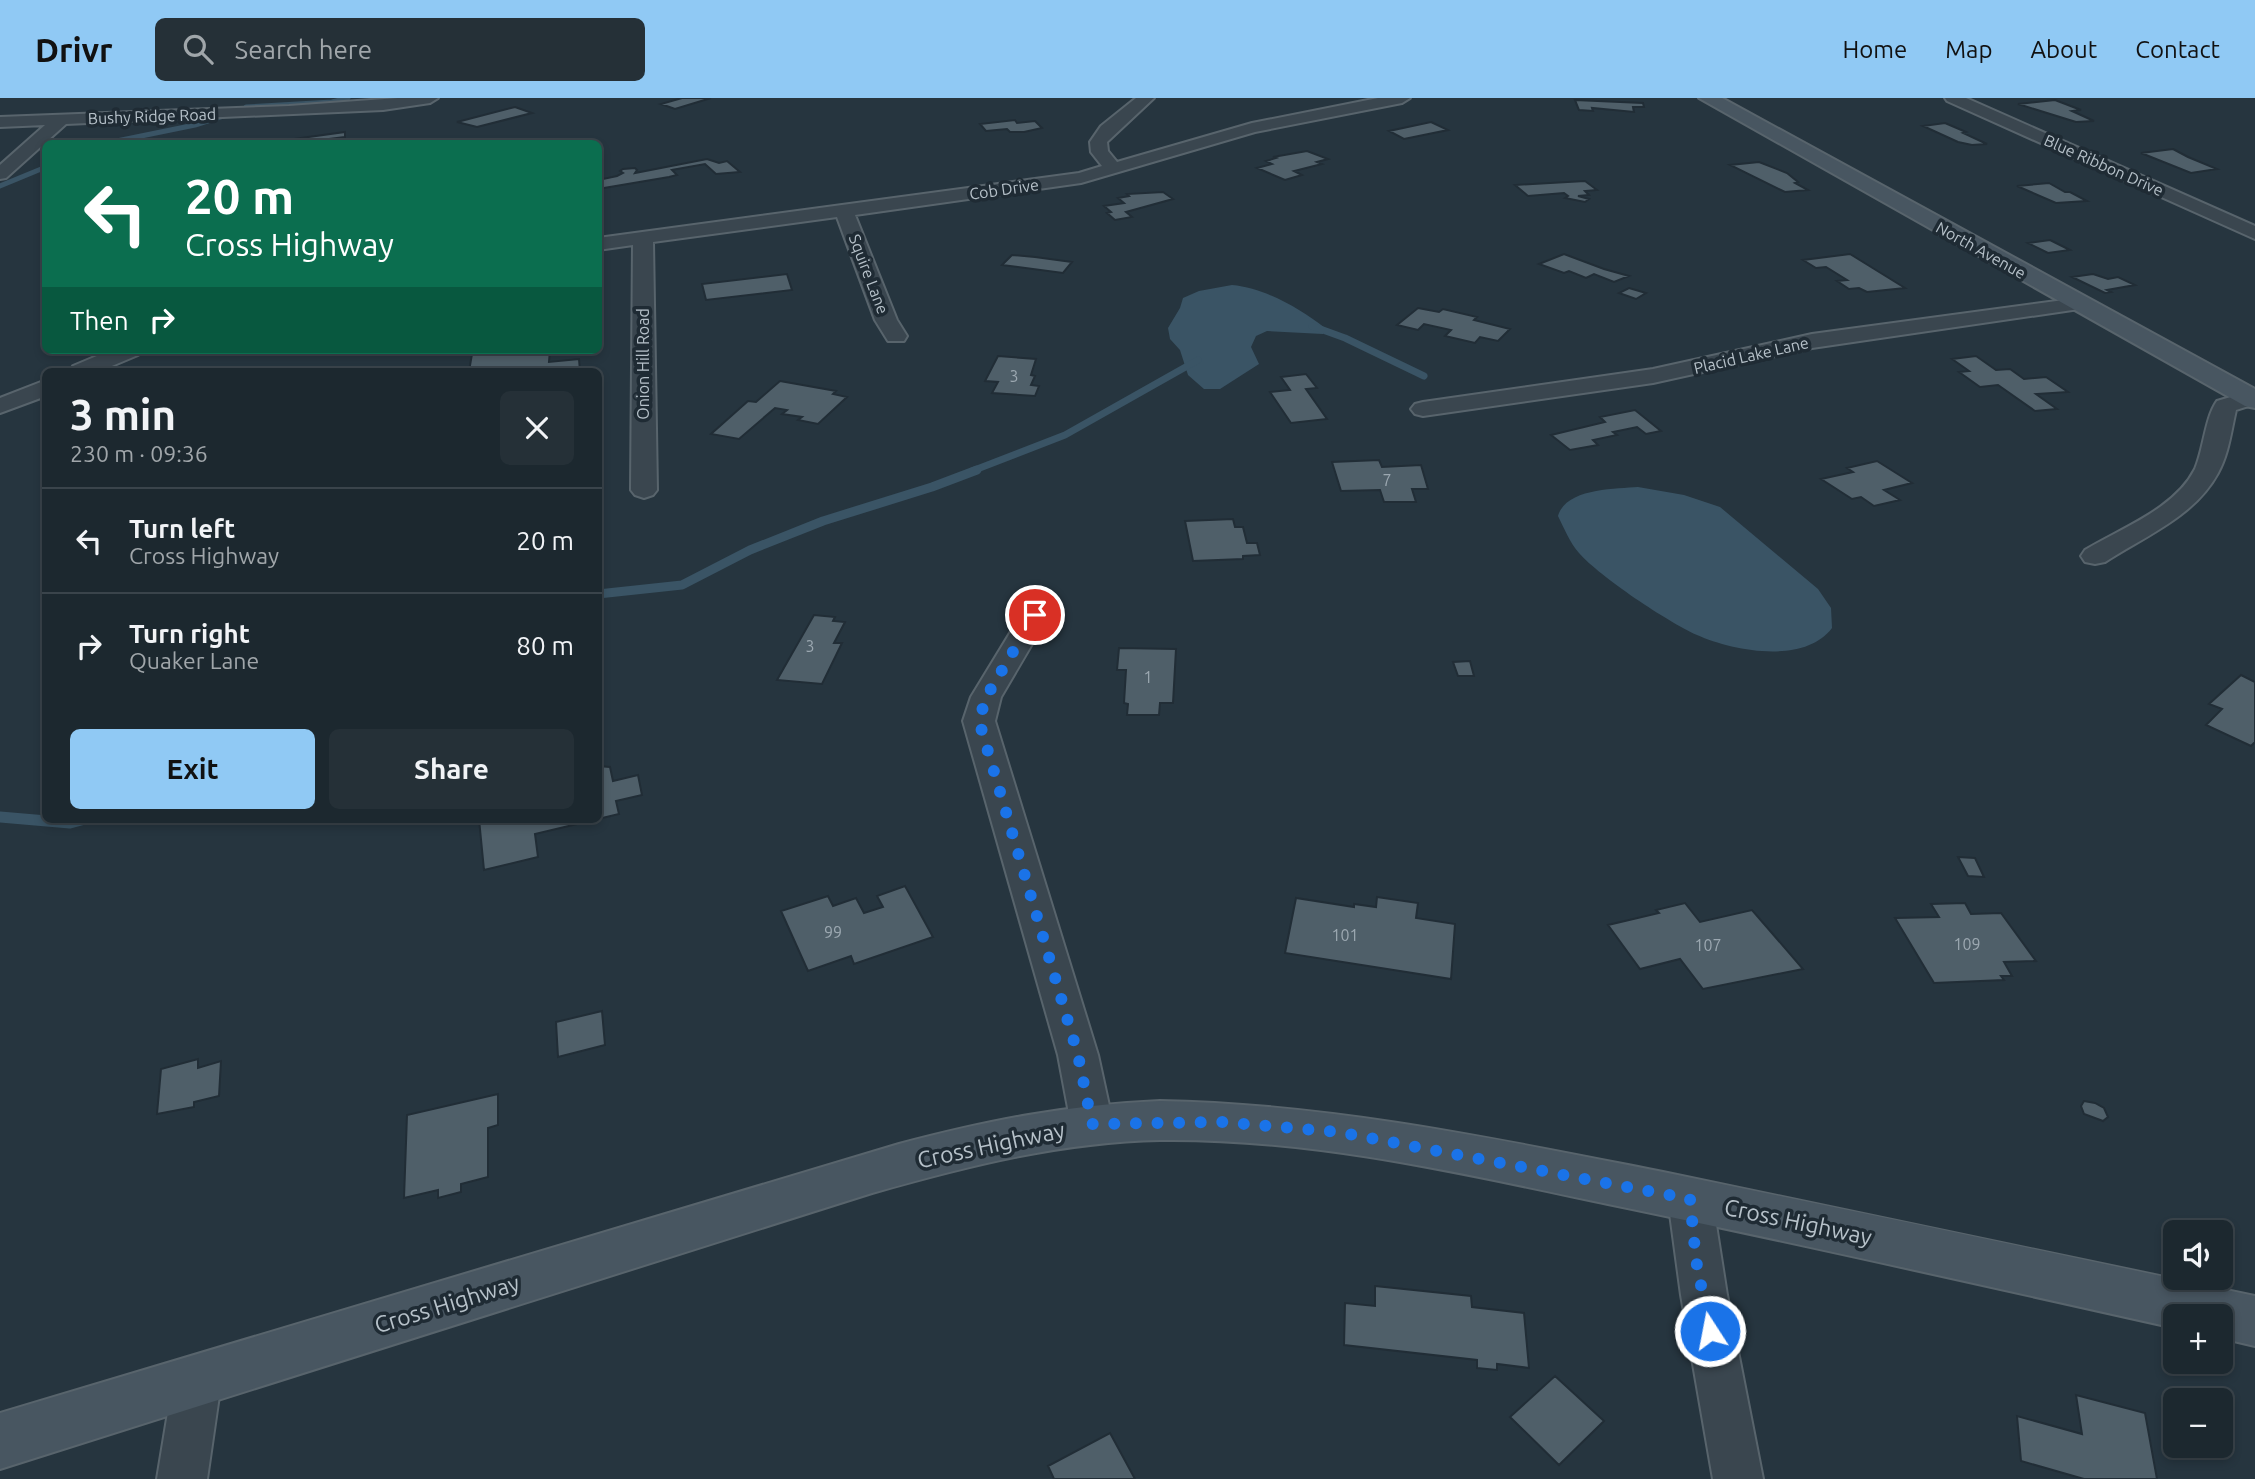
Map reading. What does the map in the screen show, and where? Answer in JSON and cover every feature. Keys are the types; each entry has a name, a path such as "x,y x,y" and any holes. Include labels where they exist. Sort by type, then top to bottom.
{"street":[{"name":"Bushy Ridge Road","path":"0,122 324,109 398,104 430,98"},
{"path":"1114,170 1100,152 1098,142 1107,130 1146,98"},
{"name":"Cob Drive","path":"602,243 1051,183 1114,170 1252,128 1402,98"},
{"name":"North Avenue","path":"1708,98 2253,399"},
{"name":"Blue Ribbon Drive","path":"1953,98 2255,233"},
{"path":"0,174 61,120"},
{"name":"Squire Lane","path":"844,211 887,320 897,336"},
{"name":"Onion Hill Road","path":"643,238 643,489"},
{"name":"Placid Lake Lane","path":"1423,409 1653,376 1823,339 2079,304"},
{"path":"89,368 121,354"},
{"path":"0,406 42,389"},
{"path":"2095,556 2175,508 2190,495 2214,454 2225,406 2253,399"},
{"path":"1035,615 986,697 979,721 1078,1055 1092,1124"},
{"name":"Cross Highway","path":"0,1441 872,1172 1002,1139 1092,1124 1222,1122 1338,1132 1690,1199 2255,1321"},
{"path":"1690,1199 1696,1260 1715,1355 1728,1441 1738,1479"},
{"path":"183,1479 197,1382"}],"water":[{"path":"1232,285 1257,290 1281,300 1325,328 1323,334 1267,331 1256,336 1251,347 1259,364 1220,389 1204,389 1188,375 1180,350 1170,339 1168,328 1183,298 1199,291"},
{"path":"1638,487 1684,495 1720,507 1818,589 1831,608 1832,628 1820,640 1804,647 1786,651 1748,650 1712,641 1684,629 1618,586 1579,553 1558,516 1563,507 1581,495"}],"building":[{"path":"682,98 711,98 675,109 661,104"},
{"path":"1575,100 1643,103 1644,107 1633,107 1634,112 1592,108 1593,111 1579,110"},
{"path":"2055,100 2081,110 2072,111 2094,121 2076,122 2018,104"},
{"path":"515,107 532,113 477,127 457,122"},
{"path":"1015,120 1017,123 1035,121 1042,128 1024,132 1010,132 1007,129 986,131 980,124"},
{"path":"1431,122 1448,130 1404,139 1389,131"},
{"path":"1945,123 1987,144 1958,142 1923,126"},
{"path":"345,132 345,137 328,140 287,140"},
{"path":"2173,149 2217,169 2191,173 2141,153"},
{"path":"1307,151 1328,159 1317,162 1322,164 1294,171 1302,175 1285,180 1257,168 1272,164 1266,161 1276,158 1273,157"},
{"path":"707,159 719,163 727,161 740,172 716,174 705,164 672,170 677,175 669,177 602,188 602,179 617,176 623,173 620,171 623,169 635,168 635,173"},
{"path":"1759,162 1787,173 1798,182 1795,183 1808,190 1785,192 1730,165"},
{"path":"1585,181 1597,190 1585,191 1589,195 1578,196 1589,199 1585,202 1565,198 1568,196 1564,193 1528,196 1515,185"},
{"path":"2049,183 2087,201 2056,203 2017,186"},
{"path":"1163,192 1173,199 1126,212 1132,217 1115,220 1104,206 1124,203 1118,198 1129,196 1127,194"},
{"path":"2050,240 2070,250 2048,253 2028,243"},
{"path":"1564,254 1629,276 1614,282 1594,274 1586,278 1539,264"},
{"path":"1850,254 1905,288 1867,292 1859,288 1849,289 1837,281 1847,280 1826,267 1816,268 1803,260"},
{"path":"1012,255 1072,262 1063,273 1002,265"},
{"path":"787,274 792,290 706,300 702,284"},
{"path":"2093,274 2108,279 2118,277 2135,285 2107,290 2111,292 2105,293 2072,277"},
{"path":"1629,288 1646,293 1636,299 1619,293"},
{"path":"1418,308 1439,312 1443,309 1510,329 1498,341 1480,337 1475,343 1445,336 1451,330 1424,324 1418,330 1397,325"},
{"path":"472,354 550,354 549,362 579,359 580,368 524,367 470,368"},
{"path":"998,356 1036,359 1031,375 1035,376 1031,385 1039,386 1035,396 992,393 998,382 985,381"},
{"path":"1976,356 1996,370 2010,369 2024,379 2046,377 2068,392 2036,394 2057,409 2035,411 1998,385 1980,387 1959,372 1969,371 1952,359"},
{"path":"1306,374 1317,388 1306,389 1327,419 1291,423 1270,392 1290,390 1281,377"},
{"path":"780,381 836,391 833,394 847,397 818,424 798,420 802,417 782,414 787,410 775,408 739,439 711,434 748,401 756,402"},
{"path":"1635,410 1661,431 1646,434 1637,427 1613,432 1617,435 1593,440 1598,445 1570,450 1551,435 1605,422 1600,417"},
{"path":"1379,460 1382,467 1421,465 1428,489 1412,489 1416,502 1384,502 1380,490 1341,491 1332,462"},
{"path":"1877,461 1912,483 1884,490 1900,500 1874,506 1861,497 1852,499 1821,479 1853,472 1847,468"},
{"path":"1233,519 1235,527 1243,527 1247,543 1257,543 1260,555 1243,556 1243,559 1193,561 1185,521"},
{"path":"814,615 835,617 833,621 845,622 834,643 842,643 822,684 777,680"},
{"path":"1119,648 1176,649 1173,703 1160,703 1159,715 1127,715 1128,704 1124,703 1126,670 1117,670"},
{"path":"1470,661 1474,676 1458,676 1453,662"},
{"path":"2241,675 2255,682 2255,742 2251,746 2206,725 2222,709 2209,704"},
{"path":"602,766 610,767 613,781 638,775 642,795 616,801 619,814 602,818"},
{"path":"479,823 581,823 535,834 538,857 484,870"},
{"path":"1958,857 1975,858 1984,877 1968,876"},
{"path":"905,886 933,937 854,964 851,956 808,971 781,911 828,896 833,906 856,898 864,913 883,907 877,896"},
{"path":"1377,897 1418,903 1416,918 1455,924 1451,979 1285,953 1296,898 1354,907 1354,904 1376,907"},
{"path":"1685,903 1700,922 1752,910 1803,969 1703,989 1680,959 1640,969 1608,925 1659,913 1656,910"},
{"path":"1965,903 1971,914 2001,913 2036,961 2004,962 2012,976 2001,976 2004,980 1934,983 1895,918 1939,917 1931,904"},
{"path":"602,1011 605,1045 558,1057 556,1022"},
{"path":"198,1059 198,1068 221,1061 219,1096 194,1102 194,1107 157,1114 161,1069"},
{"path":"498,1094 498,1125 488,1128 488,1177 461,1184 461,1192 438,1198 438,1190 404,1198 407,1115"},
{"path":"2084,1101 2104,1108 2108,1117 2103,1121 2084,1114 2081,1106"},
{"path":"1375,1286 1471,1296 1472,1307 1524,1313 1529,1368 1497,1364 1497,1370 1477,1368 1477,1360 1344,1345 1345,1303 1375,1306"},
{"path":"1555,1376 1604,1421 1559,1465 1510,1417"},
{"path":"2076,1395 2145,1413 2157,1479 2084,1479 2021,1461 2017,1416 2082,1434"},
{"path":"1110,1433 1135,1479 1054,1479 1048,1466"}],"waterway":[{"path":"246,107 332,102 348,98"},
{"path":"122,140 195,125 223,116"},
{"path":"0,186 42,169"},
{"path":"1312,326 1345,338 1424,376"},
{"path":"972,471 1065,435 1198,360"},
{"path":"602,594 682,585 750,550 823,521 977,470"},
{"path":"0,817 42,821"}],"route":[{"path":"1035,615 986,697 979,721 1078,1055 1092,1124 1222,1122 1338,1132 1690,1199 1696,1260 1710,1331"}]}
